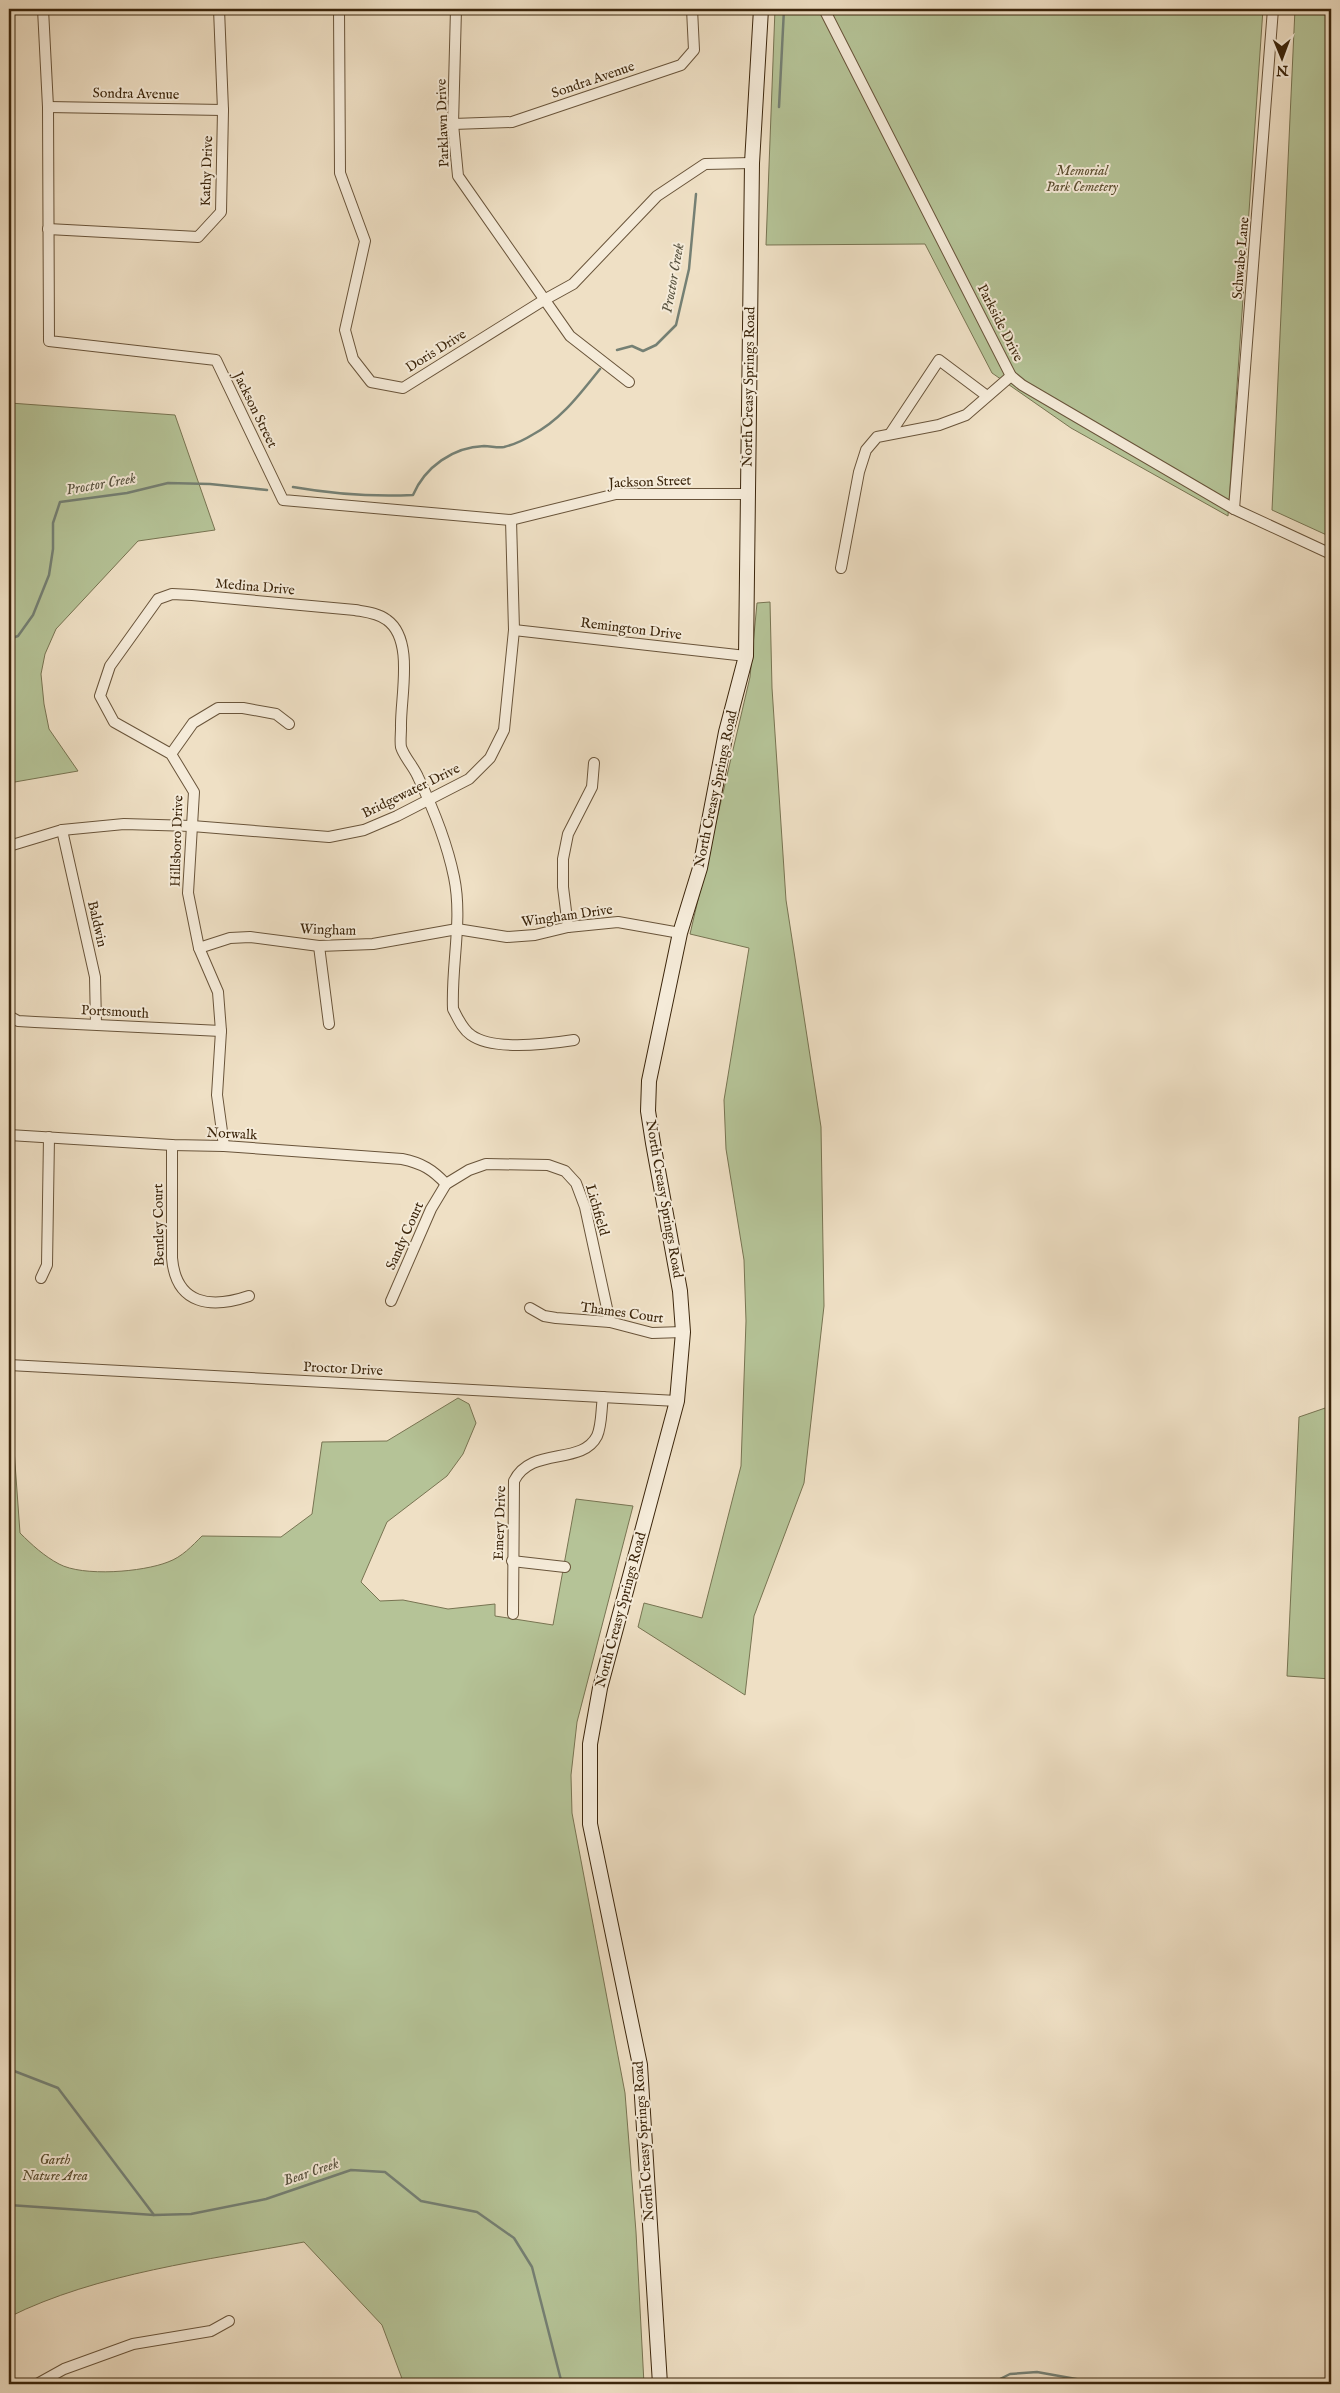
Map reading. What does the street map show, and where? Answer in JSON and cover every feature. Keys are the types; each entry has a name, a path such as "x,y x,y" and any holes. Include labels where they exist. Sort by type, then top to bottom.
{"street":[{"name":"Jackson Street","path":"44,9 48,107 49,341 216,360 283,500 511,520 616,494 748,494"},
{"name":"Kathy Drive","path":"48,229 198,237 221,212 223,110 219,9"},
{"name":"Doris Drive","path":"339,9 340,173 365,241 345,330 353,359 371,382 403,388 573,284 657,196 705,164 752,163"},
{"name":"Parklawn Drive","path":"456,9 454,124 458,176 570,336 629,382"},
{"name":"Sondra Avenue","path":"454,124 512,122 681,65 694,50 692,9"},
{"name":"North Creasy Springs Road","path":"660,2384 640,2065 590,1824 588,1782 590,1744 600,1688 677,1401 683,1332 680,1291 648,1112 649,1081 680,933 700,868 726,732 746,656 752,163 761,9"},
{"name":"Parkside Drive","path":"824,9 1011,376 1022,385 1234,509 1331,554"},
{"name":"Schwabe Lane","path":"1234,509 1273,9"},
{"name":"Sondra Avenue","path":"48,107 223,110"},
{"path":"890,434 939,360 987,396"},
{"path":"841,568 858,472 866,450 877,437 939,425 966,415 1011,376"},
{"name":"Bridgewater Drive","path":"9,846 62,830 124,824 192,826 328,837 364,830 469,779 490,758 504,730 514,630 511,520"},
{"name":"Medina Drive","path":"110,666 153,604 158,599 172,594 374,613 386,618 399,633 404,659 400,709 401,748 414,768 429,800 454,876 458,907 453,1009 459,1022 469,1034 483,1042 536,1046 574,1040"},
{"name":"Remington Drive","path":"514,630 746,656"},
{"name":"Hillsboro Drive","path":"110,666 100,696 114,722 171,754 194,792 188,893 199,948 218,992 221,1031 217,1095 224,1146"},
{"path":"171,754 192,723 218,708 243,708 276,714 289,724"},
{"path":"568,927 563,887 563,859 568,834 592,787 594,762"},
{"name":"Baldwin","path":"62,830 95,977 96,1024"},
{"name":"Wingham Drive","path":"457,929 507,937 534,935 568,927 618,922 680,933"},
{"name":"Wingham","path":"199,948 230,938 250,937 320,946 373,944 457,929"},
{"path":"320,946 329,1024"},
{"name":"Portsmouth","path":"9,1016 18,1020 36,1022 221,1031"},
{"name":"Norwalk","path":"9,1135 172,1145 224,1146 402,1159 418,1162 432,1170 446,1184"},
{"path":"41,1278 47,1265 49,1137"},
{"name":"Bentley Court","path":"172,1145 172,1258 173,1274 179,1287 201,1301 230,1302 249,1296"},
{"name":"Lichfield","path":"446,1184 469,1170 500,1163 548,1165 565,1171 576,1183 585,1207 610,1322"},
{"name":"Sandy Court","path":"391,1301 431,1209 446,1184"},
{"name":"Thames Court","path":"530,1308 544,1316 556,1318 610,1322 652,1333 683,1332"},
{"name":"Proctor Drive","path":"9,1365 677,1401"},
{"name":"Emery Drive","path":"513,1614 513,1492 518,1473 525,1466 582,1450 591,1444 599,1430 602,1397"},
{"path":"512,1561 566,1567"},
{"path":"36,2384 64,2369 133,2344 211,2331 229,2320"}],"green space":[{"name":"Memorial Park Cemetery","path":"775,9 1263,9 1228,516 1071,428 992,373 925,244 766,245"},
{"path":"1295,9 1331,9 1331,537 1272,510"},
{"path":"10,403 175,415 215,530 138,541 56,629 45,654 41,674 44,704 49,729 78,771 9,783 9,517 12,509"},
{"path":"770,602 772,688 786,900 821,1127 824,1306 804,1483 754,1616 745,1695 638,1627 644,1603 702,1618 741,1466 746,1321 744,1260 726,1149 724,1100 749,948 690,934 750,677 757,603"},
{"name":"Garth Nature Area","path":"9,1379 20,1533 59,1564 83,1571 113,1572 144,1568 168,1562 186,1551 202,1536 281,1537 312,1514 322,1442 387,1441 458,1398 469,1404 476,1423 463,1454 447,1476 387,1522 361,1582 380,1601 403,1600 448,1609 495,1604 495,1616 553,1625 576,1499 633,1506 577,1722 571,1775 572,1813 625,2093 636,2232 644,2384 404,2384 382,2325 304,2242 192,2262 116,2279 79,2289 9,2317"},
{"path":"1331,1406 1331,1679 1287,1676 1299,1417"}],"waterway":[{"name":"Proctor Creek","path":"779,107 784,9"},
{"name":"Proctor Creek","path":"617,350 632,346 643,351 656,345 676,325 689,269 696,194"},
{"name":"Proctor Creek","path":"293,487 353,494 413,495 425,476 441,460 473,447 507,446 525,439 542,429 569,406 600,369"},
{"name":"Proctor Creek","path":"9,639 18,636 33,615 49,575 53,549 53,523 60,502 127,493 168,483 210,484 267,490"},
{"name":"Bear Creek","path":"9,2069 58,2088 154,2215 191,2214 266,2199 351,2170 385,2172 421,2201 477,2212 514,2238 532,2267 562,2384"},
{"path":"9,2205 154,2215"},
{"name":"Bear Creek","path":"990,2384 1010,2374 1037,2372 1104,2384"}]}
